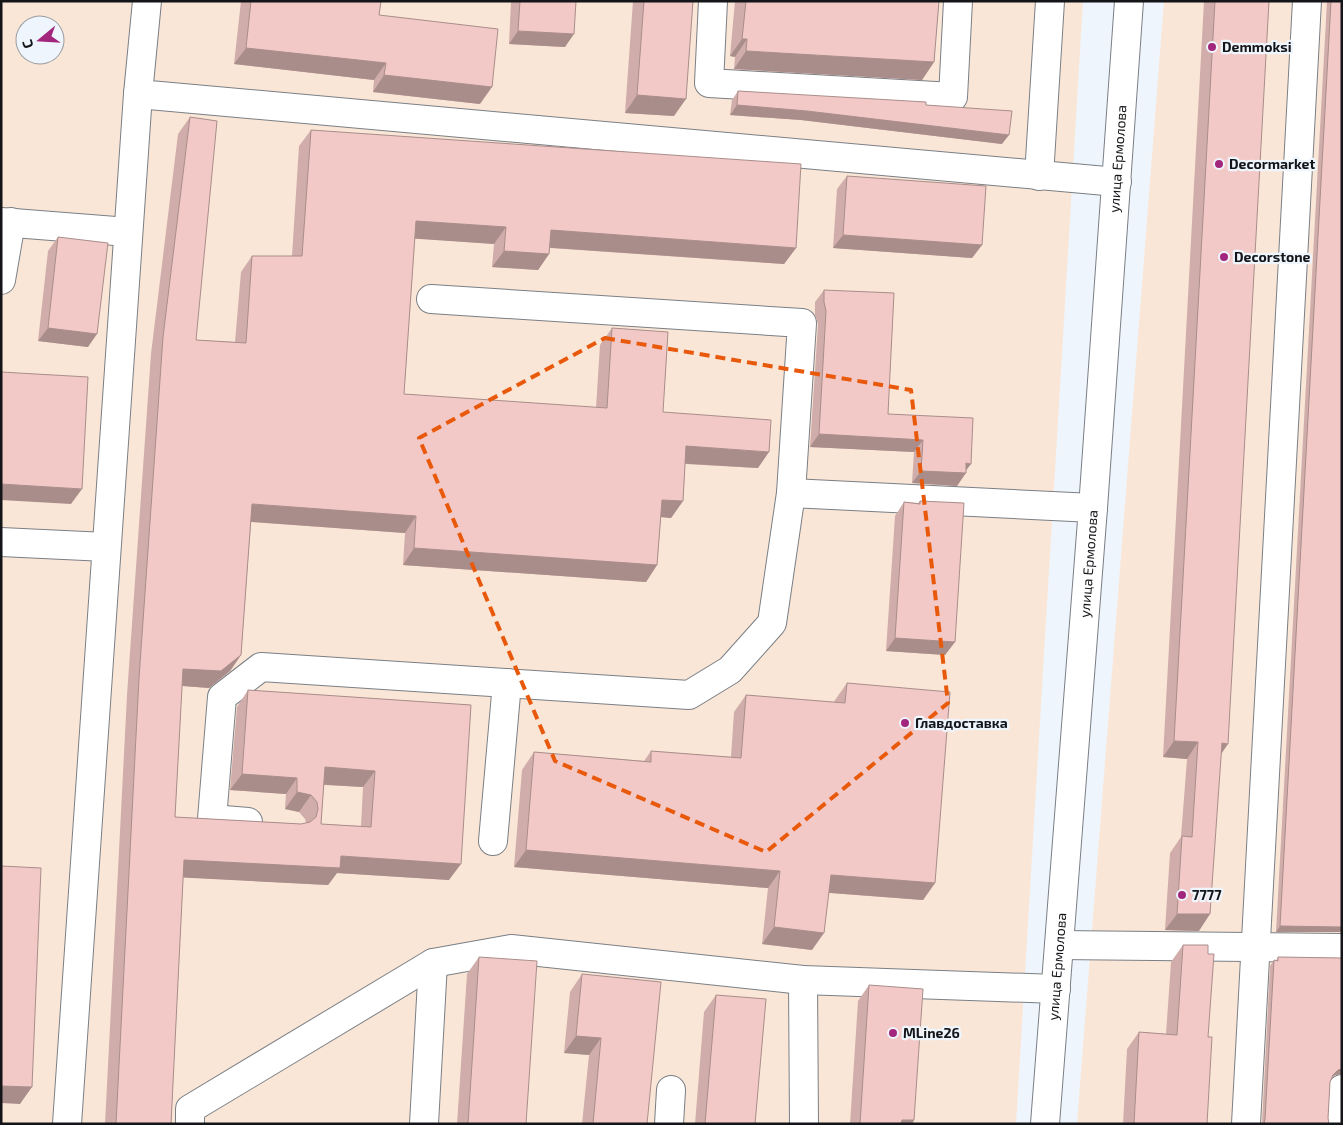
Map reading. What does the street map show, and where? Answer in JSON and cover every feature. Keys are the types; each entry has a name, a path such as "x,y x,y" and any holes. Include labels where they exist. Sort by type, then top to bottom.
{"main road":[{"path":"67,1124 128,232 147,1"},
{"path":"713,1 709,83 953,97 958,1"},
{"path":"1039,176 1050,1"},
{"name":"улица Ермолова","path":"1045,1124 1093,508 1129,1"},
{"path":"1246,1124 1307,1"},
{"path":"138,94 1117,182"},
{"path":"1,280 6,222 128,232"},
{"path":"271,824 212,819 222,697 261,667 689,695 730,670 772,623 791,493 802,323 431,299"},
{"path":"791,493 1093,508"},
{"path":"1,542 106,547"},
{"path":"493,841 507,683"},
{"path":"1059,945 1342,948"},
{"path":"190,1124 190,1109 432,963 511,949 803,980 1056,989"},
{"path":"424,1124 432,963"},
{"path":"803,980 804,1124"},
{"path":"1340,1124 1342,1089"},
{"path":"669,1124 671,1090"}],"highlighted area":[{"path":"605,338 911,390 948,703 766,852 555,761 419,438"}],"shaded area":[{"path":"1,1 1083,1 1016,1124 1,1124"},
{"path":"1164,1 1342,1 1342,1124 1077,1124"}],"building":[{"path":"251,1 381,1 379,15 498,29 492,87 384,75 386,63 246,48"},
{"path":"520,1 576,1 574,34 518,31"},
{"path":"644,1 693,1 686,99 637,95"},
{"path":"746,1 939,1 934,62 746,51 747,39 742,39"},
{"path":"1215,1 1269,1 1228,744 1222,743 1210,914 1177,914 1182,836 1192,837 1198,742 1174,741"},
{"path":"1331,1 1342,1 1342,927 1280,926"},
{"path":"738,91 926,102 926,105 1012,111 1009,135 807,111 737,105"},
{"path":"190,117 217,121 196,340 246,343 252,256 302,256 311,130 801,164 796,248 551,230 549,254 504,251 506,227 416,221 404,394 607,408 612,328 668,332 663,412 771,420 769,452 686,446 683,501 662,500 657,565 414,548 416,516 252,504 241,655 221,671 183,669 175,817 301,824 310,822 316,817 317,802 311,795 297,792 297,778 242,774 248,690 471,705 461,864 341,856 340,868 184,860 171,1124 116,1124 139,678 163,337","holes":["325,767 375,771 371,827 321,824"]},
{"path":"847,176 986,186 982,245 843,235"},
{"path":"58,237 108,243 97,334 48,328"},
{"path":"824,290 894,293 888,414 973,418 971,464 966,463 966,473 921,471 923,440 819,434 826,311"},
{"path":"1,372 88,377 82,489 1,484"},
{"path":"920,501 964,503 955,642 895,638 904,502 920,504"},
{"path":"847,683 950,692 935,883 831,875 824,933 774,927 780,871 526,850 534,752 651,762 651,751 741,758 746,695 845,703"},
{"path":"1,866 41,868 32,1087 1,1086"},
{"path":"1183,945 1208,945 1208,954 1214,954 1208,1037 1212,1037 1207,1124 1134,1124 1139,1032 1177,1035"},
{"path":"479,957 537,961 526,1124 468,1124"},
{"path":"1278,957 1342,958 1342,1069 1333,1075 1330,1082 1329,1124 1264,1124 1274,960 1278,961"},
{"path":"582,974 661,982 647,1124 593,1124 601,1038 576,1036"},
{"path":"869,985 923,989 914,1120 902,1120 901,1124 860,1124"},
{"path":"716,995 766,999 755,1124 705,1124"}],"place":[{"name":"Demmoksi","path":"1212,47"},
{"name":"Decormarket","path":"1219,164"},
{"name":"Decorstone","path":"1224,257"},
{"name":"Главдоставка","path":"905,723"},
{"name":"7777","path":"1182,895"},
{"name":"MLine26","path":"893,1033"}]}
